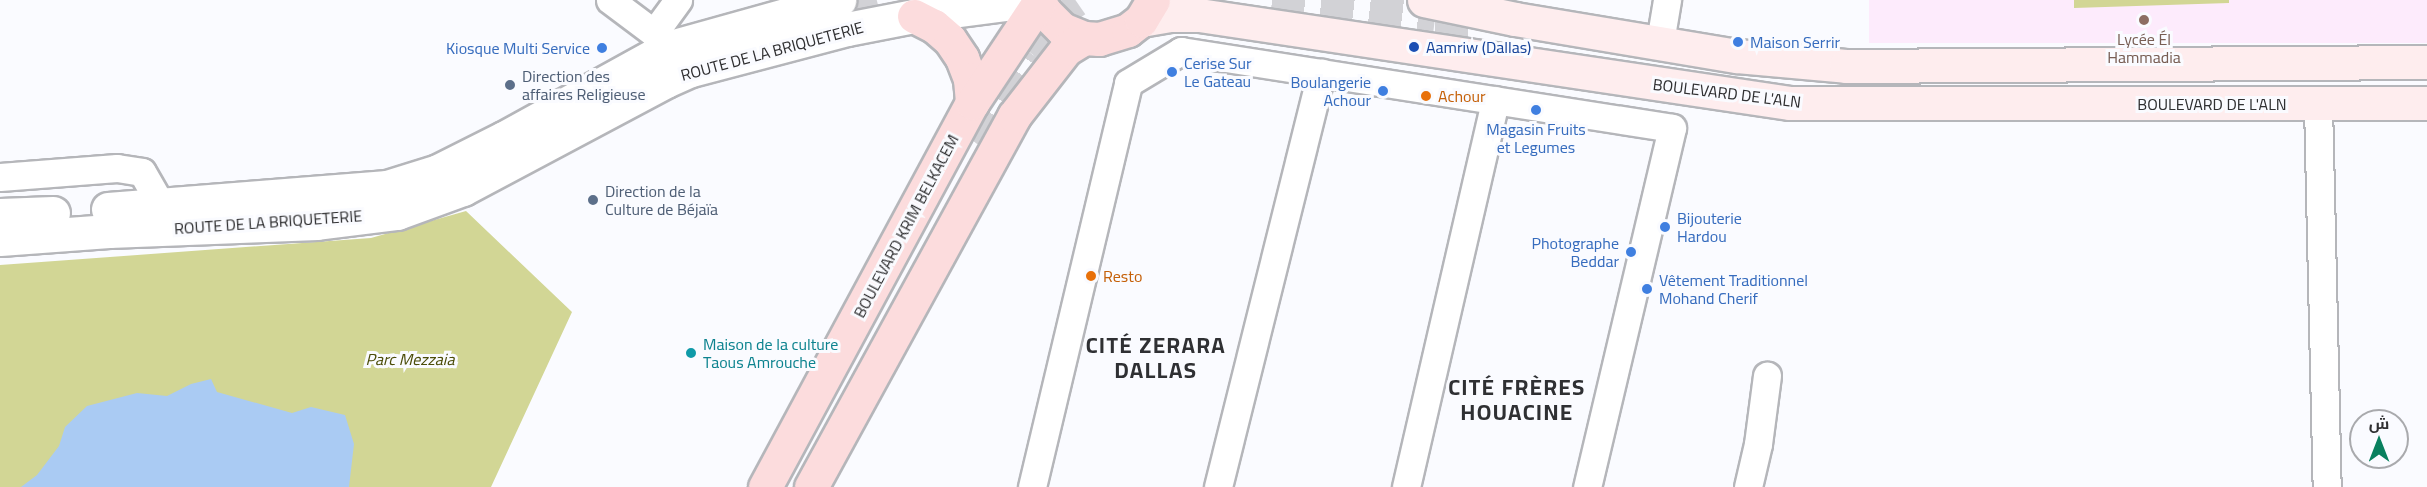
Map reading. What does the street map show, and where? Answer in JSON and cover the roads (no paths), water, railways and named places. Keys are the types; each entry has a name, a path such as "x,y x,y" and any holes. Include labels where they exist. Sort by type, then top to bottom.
{"main road":[{"path":"1424,0 1515,19 1737,56 1846,66 2427,62"},
{"path":"1038,1 1045,12 1062,29 1084,38 1114,36 1147,10"},
{"name":"BOULEVARD KRIM BELKACEM","path":"765,487 972,103 1038,1"},
{"name":"BOULEVARD DE L'ALN","path":"1147,10 1169,15 1199,15 1790,103 2427,103"},
{"path":"914,16 934,26 956,49 970,79 972,103"},
{"path":"811,487 1014,116 1066,49 1084,38"}],"street":[{"path":"610,0 660,41 678,0"},
{"name":"ROUTE DE LA BRIQUETERIE","path":"0,215 161,206 387,187 447,166 660,41 839,0"},
{"path":"1660,42 1666,0"},
{"name":"ROUTE DE LA BRIQUETERIE","path":"0,239 109,231 317,223 397,213 464,189 666,81 691,70 846,29 914,16 1038,1"},
{"path":"1032,487 1128,82 1181,51 1672,128"},
{"path":"1218,487 1321,73"},
{"path":"1587,487 1683,88"},
{"path":"1406,487 1496,100"},
{"path":"2318,104 2327,487"},
{"path":"0,177 117,168 142,172 161,206"},
{"path":"1748,487 1758,444 1767,376"}],"water":[{"path":"211,379 217,392 292,413 311,407 345,415 354,444 349,487 21,487 37,475 59,446 65,427 87,406 137,393 167,396 191,384"}],"tunnel":[{"path":"809,17 877,0"},
{"path":"968,137 1029,51 1066,7 1076,0"},
{"path":"1272,0 1435,20 1483,20"}],"place":[{"name":"Lycée Él Hammadia","path":"2144,20"},
{"name":"Maison Serrir","path":"1738,42"},
{"name":"Aamriw (Dallas)","path":"1414,47"},
{"name":"Kiosque Multi Service","path":"602,48"},
{"name":"Cerise Sur Le Gateau","path":"1172,72"},
{"name":"Direction des affaires Religieuse","path":"510,85"},
{"name":"Boulangerie Achour","path":"1383,91"},
{"name":"Achour","path":"1426,96"},
{"name":"Magasin Fruits et Legumes","path":"1536,110"},
{"name":"Direction de la Culture de Béjaïa","path":"593,200"},
{"name":"Bijouterie Hardou","path":"1665,227"},
{"name":"Photographe Beddar","path":"1631,252"},
{"name":"Resto","path":"1091,276"},
{"name":"Vêtement Traditionnel Mohand Cherif","path":"1647,289"},
{"name":"Maison de la culture Taous Amrouche","path":"691,353"}],"district":[{"name":"CITÉ ZERARA DALLAS","path":"1156,358"},
{"name":"CITÉ FRÈRES HOUACINE","path":"1517,400"}],"park label":[{"name":"Parc Mezzaia","path":"410,359"}]}
